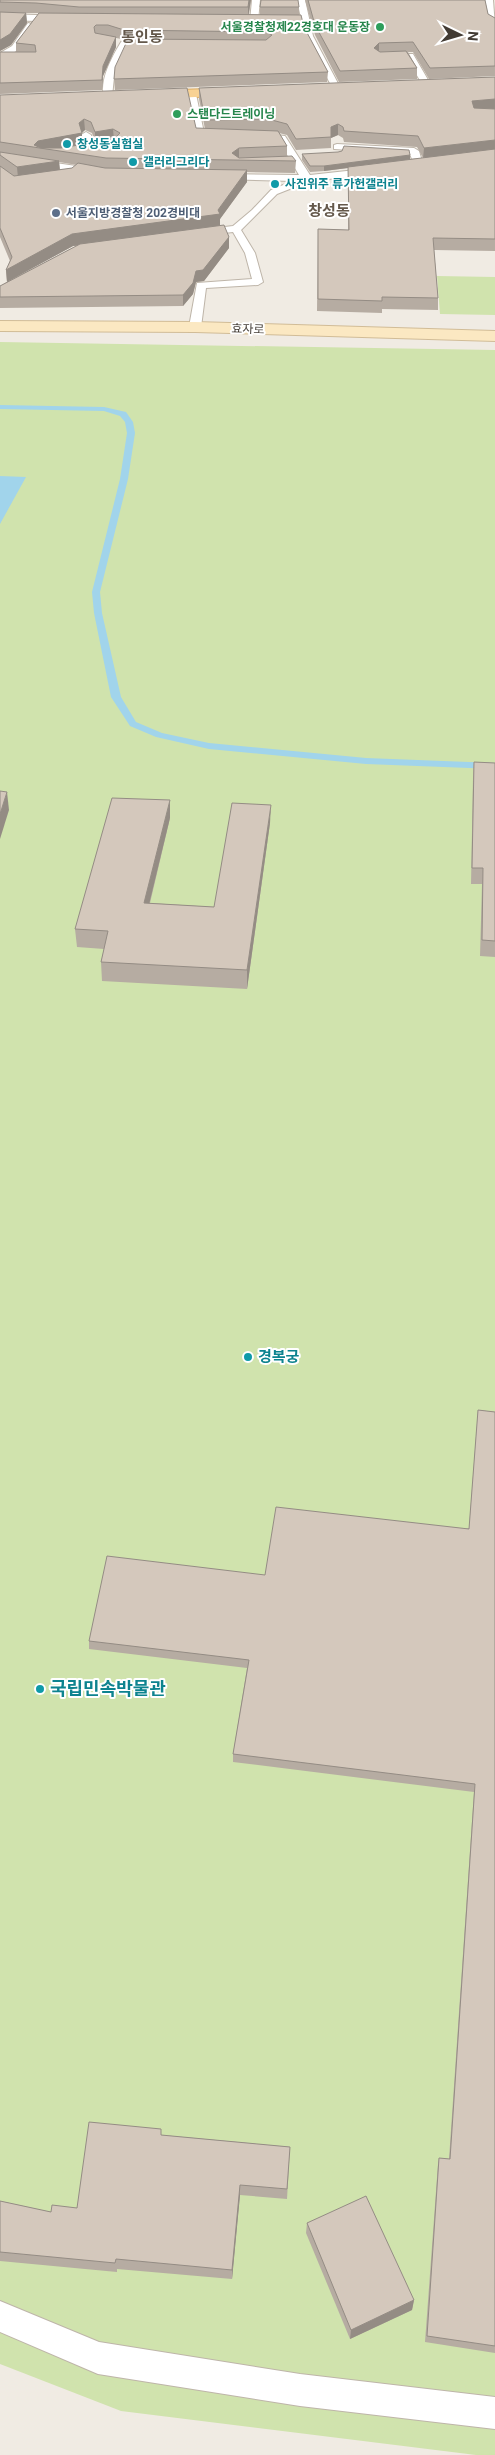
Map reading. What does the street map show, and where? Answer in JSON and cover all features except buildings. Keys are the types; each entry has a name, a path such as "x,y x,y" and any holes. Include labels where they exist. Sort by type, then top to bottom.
{"main road":[{"path":"409,86 432,85"},
{"path":"136,96 250,92"}],"street":[{"path":"488,0 495,24"},
{"path":"0,17 42,18"},
{"name":"효자로","path":"0,326 195,327 495,336"}],"lane":[{"path":"243,20 257,21 256,0"},
{"path":"301,0 309,36 336,89"},
{"path":"1,56 14,48 42,18"},
{"path":"296,21 306,21"},
{"path":"108,97 108,81 120,44 161,46"},
{"path":"1,56 16,57"},
{"path":"387,57 410,56 432,85"},
{"path":"192,94 200,136 229,136"},
{"path":"0,158 53,155 94,148 86,136"},
{"path":"249,136 282,138 308,178"},
{"path":"329,154 338,153 337,140 356,140"},
{"path":"338,147 414,150 418,165"},
{"path":"0,158 106,174 59,176"},
{"path":"208,176 308,178 382,170"},
{"path":"184,236 236,229 256,212 274,192 308,178"},
{"path":"195,327 201,285 258,282 250,252 236,229"},
{"path":"0,2316 98,2358 300,2390 495,2413"}],"green space":[{"path":"437,276 495,277 495,315 440,314"},
{"name":"경복궁","path":"0,342 495,350 495,2455 476,2455 121,2411 0,2364"}],"water":[{"path":"0,476 26,477 0,524"}],"waterway":[{"path":"0,407 104,409 123,414 129,422 131,433 124,479 96,592 98,613 116,697 133,724 159,735 209,746 366,761 495,766"}],"place":[{"name":"서울경찰청제22경호대 운동장","path":"380,27"},
{"name":"스탠다드트레이닝","path":"177,114"},
{"name":"창성동실험실","path":"67,144"},
{"name":"갤러리그리다","path":"133,162"},
{"name":"사진위주 류가헌갤러리","path":"275,184"},
{"name":"서울지방경찰청 202경비대","path":"56,213"},
{"name":"경복궁","path":"248,1357"},
{"name":"국립민속박물관","path":"40,1689"}],"district":[{"name":"통인동","path":"142,37"},
{"name":"창성동","path":"329,211"}]}
